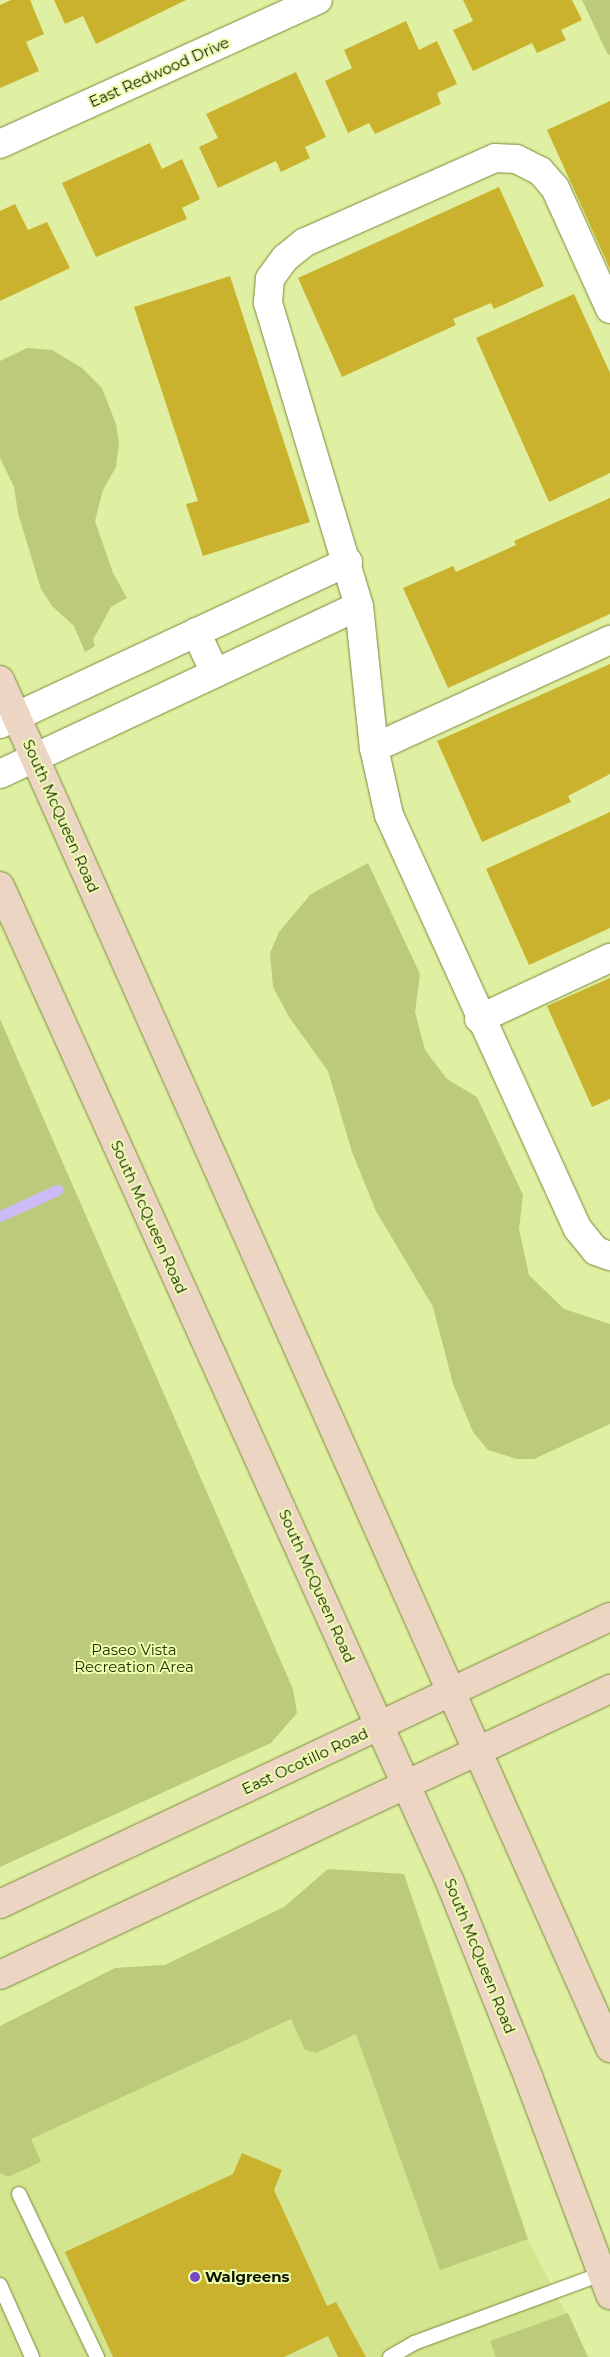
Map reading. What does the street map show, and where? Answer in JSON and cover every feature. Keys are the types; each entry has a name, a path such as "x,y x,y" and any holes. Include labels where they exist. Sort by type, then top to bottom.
{"main road":[{"name":"South McQueen Road","path":"0,680 8,720 34,758 480,1750 610,2048"},
{"name":"South McQueen Road","path":"0,886 450,1882 529,2079 606,2284"},
{"name":"East Ocotillo Road","path":"0,1904 453,1693 610,1616"},
{"path":"0,1975 610,1689"}],"street":[{"name":"East Redwood Drive","path":"0,144 318,0"},
{"path":"610,309 555,188 540,171 516,159 495,158 474,165 306,242 285,258 270,278 268,303 348,562 359,606 374,748 389,815 400,845 479,1019 578,1229 596,1251 610,1256"},
{"path":"8,720 348,562"},
{"path":"0,774 359,606"},
{"path":"196,632 215,674"},
{"path":"374,748 610,640"},
{"path":"479,1019 610,958"}],"lane":[{"path":"19,2194 97,2357"},
{"path":"390,2357 414,2343 606,2284"},
{"path":"0,2285 32,2357"}],"shaded area":[{"path":"328,1869 404,1874 528,2239 588,2357 0,2357 0,2026 115,1968 165,1965 284,1907"}],"green space":[{"path":"582,0 610,0 610,55 607,53"},
{"path":"27,348 52,350 82,368 102,388 116,424 119,443 116,467 103,490 95,521 113,573 127,598 111,607 93,640 95,646 85,652 74,626 52,606 41,589 18,513 14,487 0,458 0,361"},
{"path":"368,863 420,974 415,1012 425,1050 447,1079 477,1097 523,1195 519,1229 529,1275 564,1309 610,1324 610,1424 534,1459 517,1459 488,1450 473,1432 453,1384 433,1307 376,1211 352,1152 328,1071 289,1017 273,987 270,953 279,932 311,894"},
{"name":"Paseo Vista Recreation Area","path":"0,1019 293,1689 297,1713 271,1743 0,1867"},
{"path":"328,1869 404,1874 528,2239 440,2270 356,2034 316,2053 305,2050 291,2019 31,2139 41,2162 8,2177 0,2173 0,2026 115,1968 165,1965 284,1907"},
{"path":"568,2313 588,2357 496,2357 490,2341"}],"building":[{"path":"11,0 30,0 44,34 26,42 39,71 0,88 0,5"},
{"path":"54,0 186,0 96,44 83,16 65,24"},
{"path":"463,0 572,0 582,20 561,30 566,40 537,53 532,43 473,71 453,30 473,21"},
{"path":"406,21 419,50 437,41 457,84 437,93 441,104 375,134 369,123 348,133 325,81 352,68 344,50"},
{"path":"296,72 326,137 305,147 310,158 281,172 276,161 218,188 199,147 218,138 206,114"},
{"path":"610,101 610,269 547,130"},
{"path":"150,143 162,169 182,159 200,199 182,208 187,219 96,257 62,183"},
{"path":"499,187 544,286 494,309 491,303 453,319 456,325 342,377 298,278"},
{"path":"15,204 28,230 47,222 70,268 0,301 0,211"},
{"path":"230,276 310,522 203,556 186,504 198,501 134,307"},
{"path":"574,294 610,373 610,473 549,502 476,338"},
{"path":"610,498 610,614 448,688 403,588 453,566 456,572 516,545 514,541"},
{"path":"610,664 610,774 568,796 571,802 482,842 437,741"},
{"path":"610,812 610,928 529,965 486,869"},
{"path":"610,978 610,1099 592,1107 547,1006"},
{"name":"Walgreens","path":"242,2153 282,2170 274,2190 327,2306 336,2302 366,2357 338,2357 328,2336 284,2357 113,2357 65,2252 233,2174"}],"waterway":[{"path":"0,1216 57,1190"}],"place":[{"name":"Walgreens","path":"195,2277"}]}
